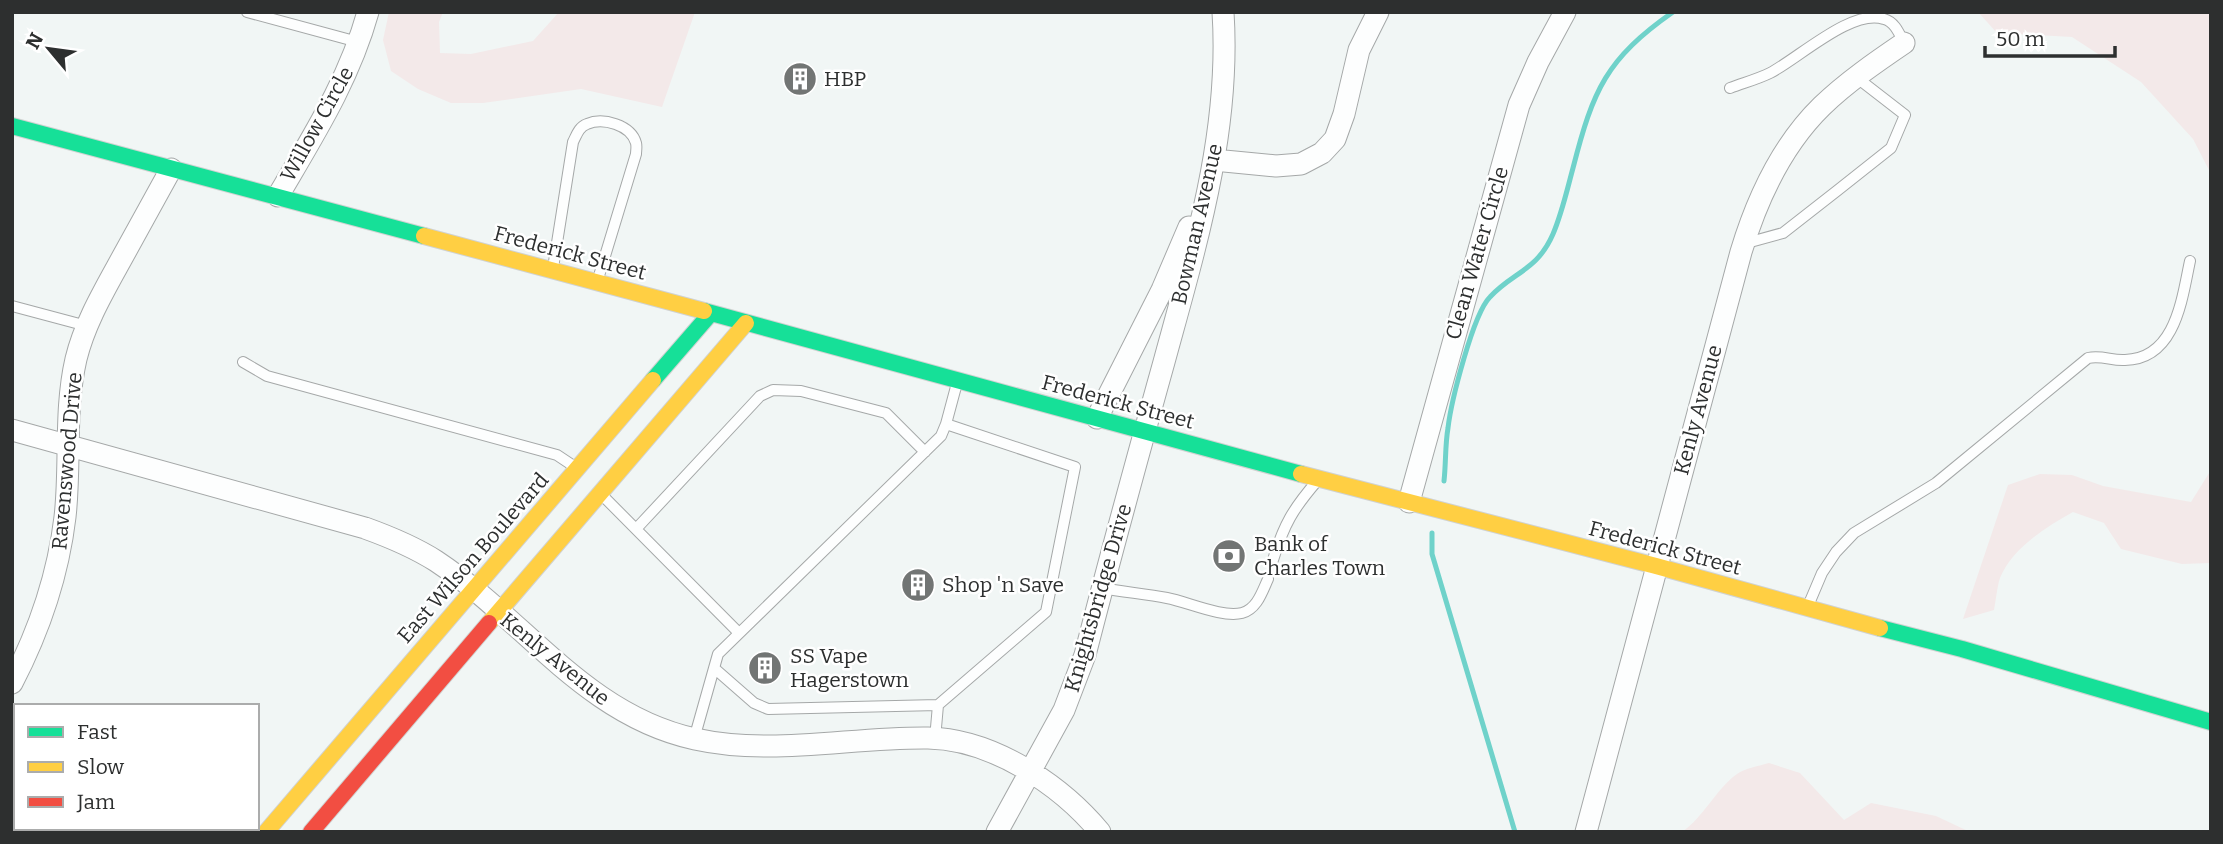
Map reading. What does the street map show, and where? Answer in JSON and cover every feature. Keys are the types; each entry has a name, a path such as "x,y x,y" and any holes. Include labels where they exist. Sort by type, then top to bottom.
{"main road":[{"name":"Frederick Street","path":"12,126 1319,479 1656,566 1962,649 2211,722"},
{"name":"East Wilson Boulevard","path":"266,832 711,313"},
{"path":"311,832 746,323"},
{"path":"601,494 593,485 593,475 641,419 649,402 645,390"}],"street":[{"name":"Willow Circle","path":"278,196 334,100 368,12"},
{"name":"Bowman Avenue","path":"1144,432 1188,272 1213,167 1223,103 1226,47 1223,12"},
{"path":"1097,418 1162,290 1213,167 1301,164 1322,153 1335,139 1344,114 1359,50 1378,12"},
{"name":"Clean Water Circle","path":"1409,502 1519,105 1565,12"},
{"name":"Kenly Avenue","path":"1586,832 1756,205 1776,167 1821,107 1856,77 1904,43"},
{"name":"Ravenswood Drive","path":"12,683 30,649 57,564 65,516 70,391 77,357 87,326 171,169"},
{"name":"Kenly Avenue","path":"12,430 365,528 405,543 437,562 473,590 603,700 625,714 659,729 694,739 758,747 935,739 960,743 1031,771 1069,800 1100,832"},
{"name":"Knightsbridge Drive","path":"997,832 1074,688 1144,432"}],"lane":[{"path":"247,12 358,42"},
{"path":"1730,88 1769,74 1846,24 1865,17 1883,18 1893,24 1904,43"},
{"path":"1744,244 1783,233 1891,148 1905,115 1856,77"},
{"path":"553,270 573,142 579,130 588,123 614,124 628,130 636,143 636,155 597,282"},
{"path":"1807,609 1822,573 1836,552 1854,533 1936,483 2088,358 2100,355 2124,360 2143,357 2158,347 2172,331 2178,317 2190,261"},
{"path":"12,306 87,326"},
{"path":"243,362 267,376 557,455 578,468"},
{"path":"694,739 718,654 941,436 958,380"},
{"path":"636,529 760,396 773,390 801,391 886,413 925,452"},
{"path":"714,668 754,703 768,709 938,705 1046,612 1075,467 946,424"},
{"path":"1273,560 1282,531 1293,510 1319,479"},
{"path":"601,494 739,633"},
{"path":"1102,588 1226,613 1241,613 1252,608 1268,579"},
{"path":"935,739 938,705"}],"shaded area":[{"path":"389,12 443,12 439,22 440,53 471,54 533,41 559,12 695,12 662,107 581,89 483,103 451,103 418,89 391,71 383,40"},
{"path":"1978,12 2211,12 2211,174 2193,139 2141,82 2072,37 1997,33"},
{"path":"2211,470 2211,563 2182,564 2121,549 2104,523 2073,512 2041,532 2013,557 2000,578 1994,610 1963,619 2008,485 2040,474 2072,475 2103,486 2191,502"},
{"path":"1769,763 1800,773 1844,820 1871,803 1936,816 1970,832 1682,832 1697,819 1729,780 1748,769"}],"waterway":[{"path":"1444,481 1447,434 1453,399 1470,339 1483,306 1499,289 1532,264 1547,246 1562,210 1588,117 1605,78 1632,45 1673,12"},
{"path":"1432,533 1432,554 1515,832"}],"traffic: fast":[{"path":"12,126 424,236"},
{"path":"704,311 1301,474"},
{"path":"653,380 711,313"},
{"path":"1880,628 1962,649 2211,722"}],"traffic: slow":[{"path":"424,236 704,311"},
{"path":"489,623 746,323"},
{"path":"266,832 653,380"},
{"path":"1301,474 1656,566 1880,628"}],"traffic: jam":[{"path":"311,832 489,623"}],"place":[{"name":"HBP","path":"800,79"},
{"name":"Bank of Charles Town","path":"1229,556"},
{"name":"Shop 'n Save","path":"918,585"},
{"name":"SS Vape Hagerstown","path":"765,668"}]}
